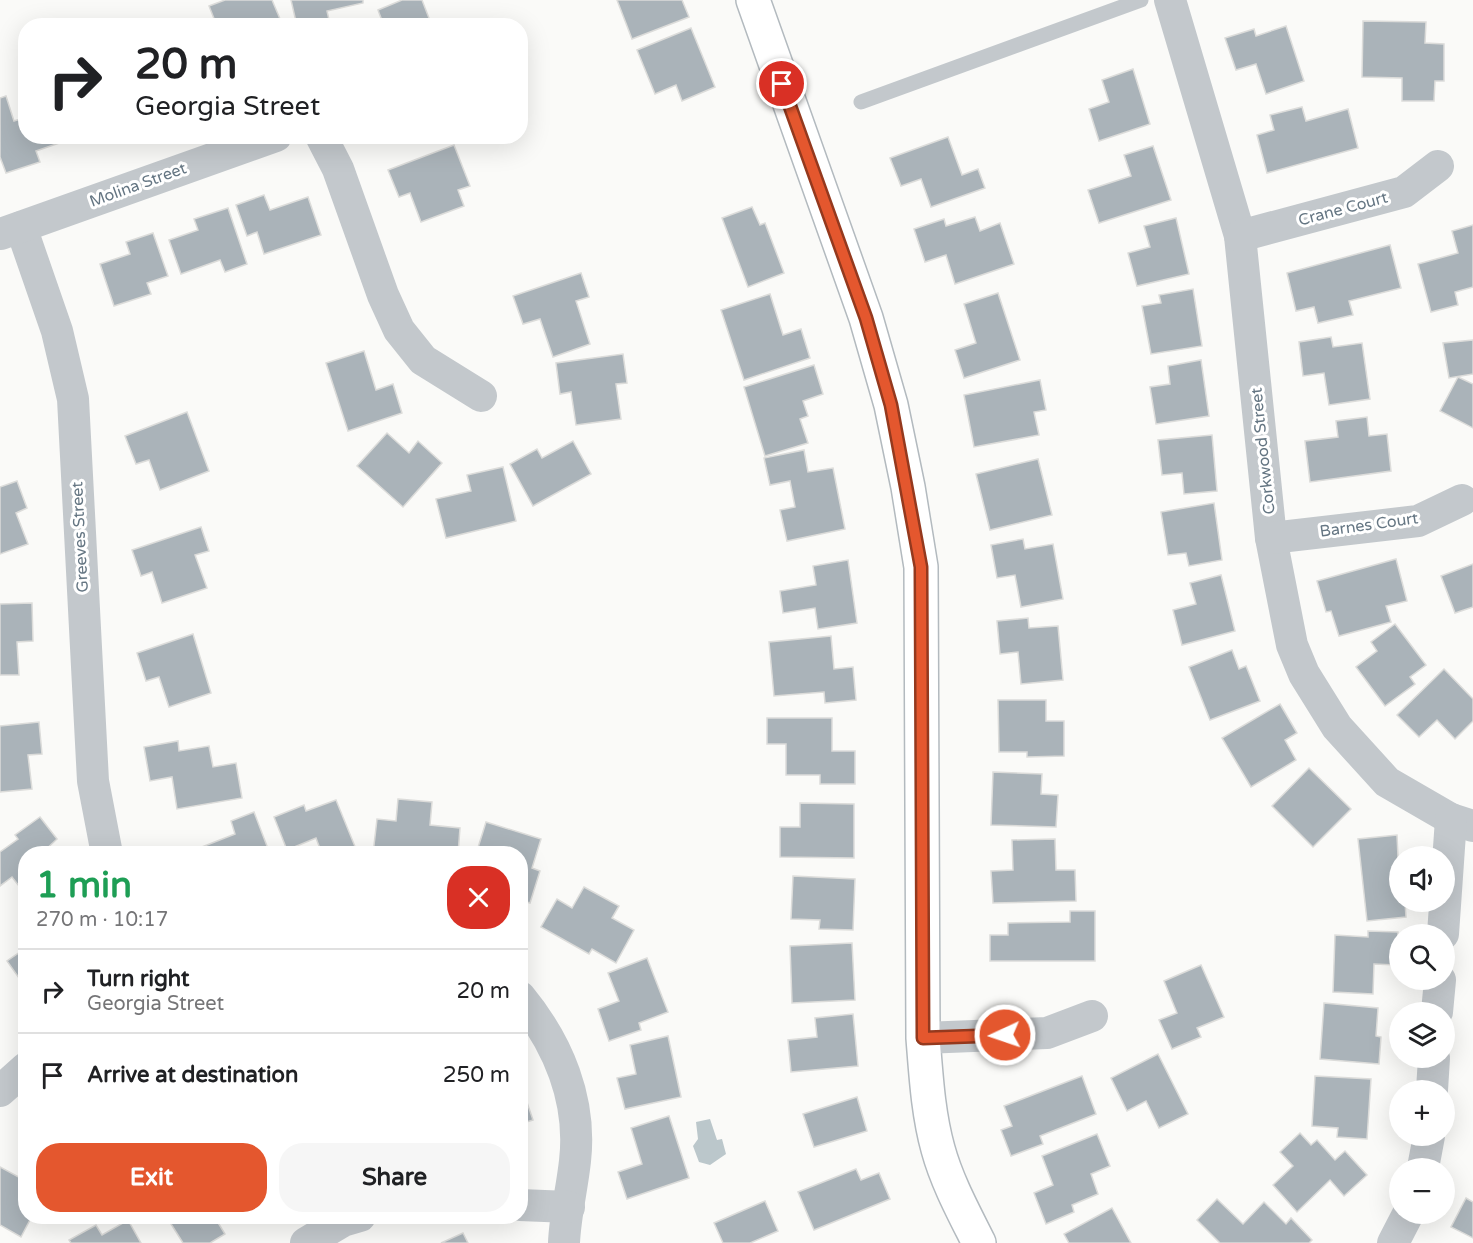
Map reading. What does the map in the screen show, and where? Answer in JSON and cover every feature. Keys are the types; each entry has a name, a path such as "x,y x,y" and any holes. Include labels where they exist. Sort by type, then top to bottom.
{"main road":[{"path":"753,0 866,318 891,405 910,499 921,567 923,1038 928,1103 938,1150 952,1190 979,1243"}],"street":[{"name":"Corkwood Street","path":"1170,0 1240,236 1271,538 1292,645 1304,674 1337,727 1387,782 1462,823"},
{"name":"Molina Street","path":"10,231 254,144"},
{"path":"325,144 338,169 383,295 399,330 423,360 481,396"},
{"name":"Crane Court","path":"1240,236 1404,192 1438,166"},
{"name":"Greeves Street","path":"10,231 57,331 73,399 93,781 105,846"},
{"name":"Barnes Court","path":"1271,538 1418,521 1462,500"},
{"path":"1445,924 1462,823"},
{"path":"528,1006 542,1023 561,1059 574,1107 576,1158 564,1243"},
{"path":"923,1038 1047,1032 1092,1016"},
{"path":"0,1091 18,1075"},
{"path":"528,1205 569,1207"},
{"path":"306,1243 338,1224"},
{"path":"1393,1243 1403,1224"}],"lane":[{"path":"861,102 1141,0"}],"shaded area":[{"path":"710,1119 717,1140 722,1139 726,1154 710,1165 699,1162 693,1146 698,1139 696,1122"}],"building":[{"path":"225,0 272,0 280,18 214,18 209,6"},
{"path":"291,0 363,0 363,3 327,11 329,18 295,18"},
{"path":"402,0 422,0 429,18 381,18 378,10"},
{"path":"617,0 682,0 689,17 632,39"},
{"path":"1363,21 1426,22 1425,43 1444,44 1444,81 1435,81 1434,101 1402,101 1402,78 1362,77"},
{"path":"1286,26 1304,81 1266,94 1256,64 1236,70 1225,38 1254,29 1256,36"},
{"path":"691,28 715,87 682,101 676,85 655,94 637,50"},
{"path":"1133,69 1150,124 1099,141 1089,109 1109,102 1102,80"},
{"path":"6,96 14,121 18,120 18,144 56,144 36,151 40,162 6,173 0,157 0,98"},
{"path":"1302,107 1306,121 1348,109 1358,148 1267,173 1257,135 1274,130 1270,115"},
{"path":"948,137 962,175 978,169 985,188 931,207 921,179 901,186 890,158"},
{"path":"454,145 470,186 458,190 464,206 421,222 410,193 399,197 388,170"},
{"path":"1153,146 1171,200 1099,223 1088,190 1131,176 1124,155"},
{"path":"264,195 270,210 308,197 321,235 264,254 257,232 247,236 236,205"},
{"path":"752,207 760,225 765,223 784,273 748,287 722,218"},
{"path":"228,208 247,264 225,272 220,260 181,274 169,240 198,230 194,219"},
{"path":"975,217 980,231 1000,223 1014,264 955,284 946,255 925,262 914,229 944,219 946,226"},
{"path":"1176,218 1189,274 1137,286 1128,253 1150,247 1144,226"},
{"path":"1473,225 1473,287 1455,292 1458,305 1431,312 1418,264 1458,253 1452,231"},
{"path":"153,233 168,276 147,283 151,294 114,306 100,264 130,254 126,242"},
{"path":"1390,245 1401,288 1349,301 1353,315 1318,323 1314,307 1296,311 1287,273"},
{"path":"581,273 589,297 576,301 590,344 553,357 540,319 523,324 513,296"},
{"path":"1193,289 1202,346 1151,354 1142,306 1161,303 1159,295"},
{"path":"998,293 1020,360 964,378 955,350 976,343 964,304"},
{"path":"770,294 783,335 801,329 810,358 744,380 721,310"},
{"path":"1331,337 1333,347 1362,343 1370,399 1329,405 1324,373 1303,376 1299,342"},
{"path":"1473,340 1473,374 1449,378 1443,343"},
{"path":"364,351 376,390 393,384 402,413 348,431 326,363"},
{"path":"623,354 627,383 616,384 621,419 576,425 571,392 560,394 556,363"},
{"path":"1201,360 1209,416 1156,424 1150,387 1170,384 1168,366"},
{"path":"814,365 823,394 803,401 808,416 800,419 808,443 765,456 744,387"},
{"path":"1458,377 1473,384 1473,428 1440,411"},
{"path":"1040,380 1046,410 1034,412 1039,435 974,447 964,395"},
{"path":"187,412 209,471 160,490 149,460 136,464 125,436"},
{"path":"1367,417 1369,436 1387,434 1391,471 1310,482 1305,441 1338,437 1336,421"},
{"path":"387,433 409,453 418,441 442,463 403,507 357,466"},
{"path":"1212,435 1217,491 1184,494 1182,473 1162,475 1158,440"},
{"path":"573,441 591,474 533,506 510,464 537,449 542,458"},
{"path":"804,450 808,472 833,468 845,529 787,541 780,510 795,507 790,481 770,485 764,458"},
{"path":"1038,459 1052,515 990,530 976,474"},
{"path":"503,467 516,521 446,538 436,499 471,491 467,475"},
{"path":"17,481 27,508 16,513 28,544 0,554 0,487"},
{"path":"1214,503 1222,560 1189,566 1186,553 1168,555 1161,512"},
{"path":"201,527 209,551 195,555 207,588 162,603 152,572 141,576 132,550"},
{"path":"1023,539 1025,549 1053,544 1063,599 1021,607 1015,575 997,578 991,545"},
{"path":"1396,559 1407,601 1386,606 1391,622 1339,636 1331,611 1326,612 1317,581"},
{"path":"848,560 857,623 818,629 815,608 783,613 780,591 816,585 813,566"},
{"path":"1473,564 1473,607 1455,613 1441,576"},
{"path":"1221,575 1235,631 1182,645 1173,610 1196,604 1190,583"},
{"path":"32,603 33,641 17,642 19,675 0,675 0,604"},
{"path":"1028,618 1029,628 1058,626 1063,680 1021,684 1018,652 1000,654 997,621"},
{"path":"1395,624 1426,665 1410,677 1415,684 1385,706 1356,667 1377,651 1371,642"},
{"path":"193,634 211,693 169,707 159,677 146,681 137,653"},
{"path":"831,636 834,669 853,667 856,700 825,703 824,692 774,696 769,642"},
{"path":"1232,650 1239,669 1246,666 1260,701 1210,720 1189,667"},
{"path":"1444,669 1473,699 1473,721 1455,739 1437,720 1419,737 1397,715"},
{"path":"998,700 1046,700 1046,721 1064,721 1064,756 1027,757 1027,752 999,752"},
{"path":"1280,704 1297,733 1285,740 1296,760 1251,787 1222,738"},
{"path":"767,718 832,718 832,751 855,751 855,784 820,784 820,775 786,775 786,744 767,744"},
{"path":"39,722 42,754 28,755 32,789 0,792 0,726"},
{"path":"178,741 179,751 209,746 213,767 236,763 242,798 177,809 172,777 150,781 144,747"},
{"path":"1309,768 1351,809 1313,847 1272,806"},
{"path":"993,772 1042,774 1041,794 1058,795 1056,827 991,825"},
{"path":"398,799 432,802 430,825 460,828 459,846 374,846 377,819 396,821"},
{"path":"336,800 355,846 319,846 316,838 297,846 285,846 274,817 304,805 306,811"},
{"path":"800,803 854,804 854,858 780,857 780,827 800,827"},
{"path":"254,812 267,846 204,846 235,834 231,821"},
{"path":"40,817 57,839 50,846 18,846 18,885 12,877 0,886 0,852 18,839 15,835"},
{"path":"486,822 541,839 532,868 540,871 530,903 528,902 528,846 478,846"},
{"path":"1397,835 1397,846 1389,846 1389,912 1406,912 1406,917 1367,921 1358,839"},
{"path":"1055,839 1056,870 1075,870 1076,901 993,903 991,871 1013,870 1012,840"},
{"path":"793,876 855,879 853,930 819,929 820,920 791,919"},
{"path":"584,887 619,906 612,918 634,930 616,963 592,949 589,954 541,927 557,899 572,908"},
{"path":"1070,911 1095,911 1095,961 990,961 990,935 1008,935 1008,923 1070,922"},
{"path":"1368,931 1389,932 1389,965 1374,964 1373,994 1333,992 1335,935 1368,937"},
{"path":"852,943 855,1000 792,1003 790,946"},
{"path":"18,953 18,977 7,961"},
{"path":"647,958 668,1012 639,1023 641,1030 609,1041 598,1009 619,1001 608,973"},
{"path":"1201,965 1224,1017 1197,1028 1201,1037 1172,1049 1159,1020 1177,1013 1164,981"},
{"path":"1324,1003 1378,1008 1376,1036 1381,1037 1379,1064 1320,1059"},
{"path":"853,1014 858,1066 791,1072 788,1040 817,1037 815,1018"},
{"path":"668,1036 681,1097 625,1109 617,1078 636,1074 630,1045"},
{"path":"1158,1054 1188,1114 1159,1128 1146,1101 1127,1111 1111,1078"},
{"path":"1082,1076 1096,1114 1040,1136 1043,1144 1011,1156 1001,1130 1012,1126 1004,1106"},
{"path":"1315,1076 1371,1079 1367,1139 1337,1137 1338,1128 1312,1126"},
{"path":"857,1097 867,1131 814,1147 803,1114"},
{"path":"528,1105 533,1120 528,1122"},
{"path":"669,1116 689,1178 627,1199 618,1172 642,1164 631,1128"},
{"path":"1300,1133 1311,1145 1317,1140 1335,1160 1345,1151 1367,1175 1344,1196 1330,1180 1297,1212 1273,1185 1293,1166 1280,1152"},
{"path":"1097,1134 1110,1166 1091,1174 1098,1194 1072,1205 1074,1212 1046,1224 1034,1193 1053,1185 1042,1156"},
{"path":"0,1167 18,1177 18,1224 28,1224 21,1237 0,1225"},
{"path":"856,1169 861,1180 879,1173 890,1199 814,1230 798,1192"},
{"path":"1466,1198 1473,1202 1473,1238 1451,1227 1455,1224 1455,1219"},
{"path":"1217,1199 1243,1224 1264,1202 1286,1224 1291,1218 1312,1240 1309,1243 1220,1243 1197,1220"},
{"path":"765,1201 778,1231 750,1243 723,1243 714,1223"},
{"path":"1112,1208 1131,1243 1069,1243 1064,1234"},
{"path":"121,1224 130,1224 141,1243 71,1243 69,1240 96,1225 102,1235"},
{"path":"171,1224 219,1224 225,1234 210,1243 183,1243"},
{"path":"463,1233 468,1243 441,1243"}],"route":[{"path":"782,84 866,318 891,405 921,567 923,1038 1005,1035"}]}
